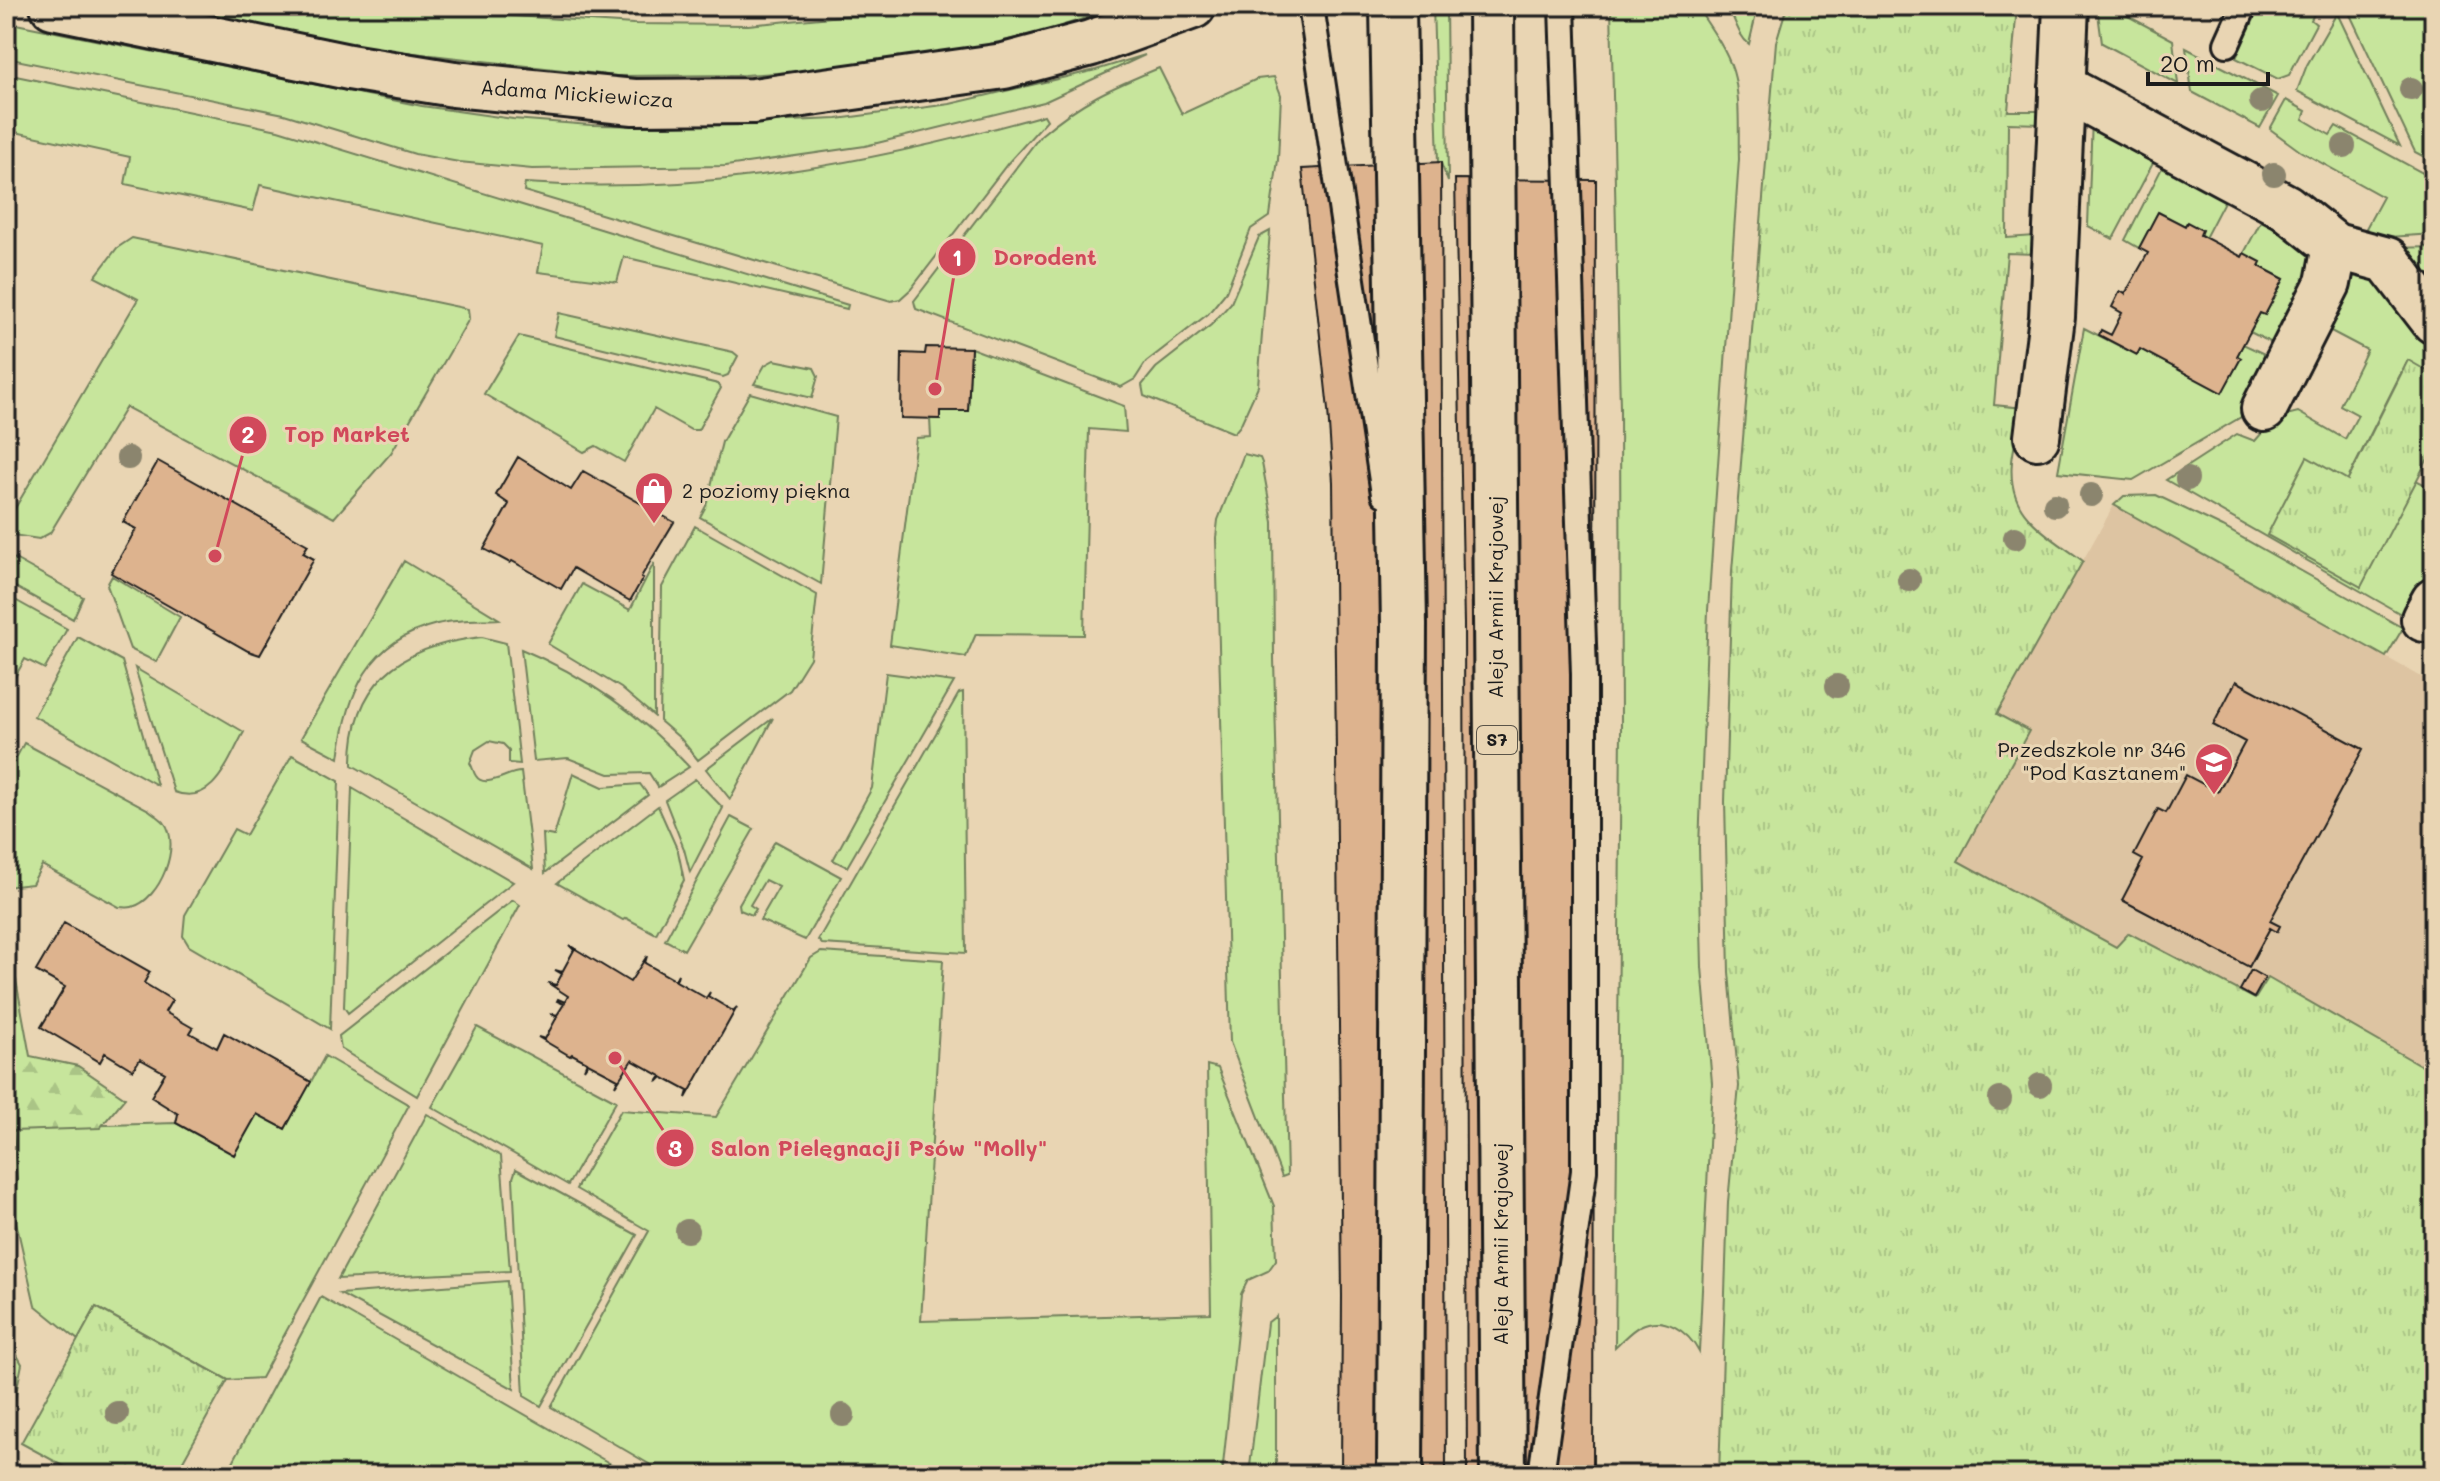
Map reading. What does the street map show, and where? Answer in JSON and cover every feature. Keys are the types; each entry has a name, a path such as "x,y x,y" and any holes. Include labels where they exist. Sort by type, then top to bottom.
{"main road":[{"name":"Adama Mickiewicza","path":"53,6 349,67 454,84 634,102 753,101 1004,66 1091,43 1193,6"},
{"path":"1393,6 1404,625 1400,1475"},
{"name":"Aleja Armii Krajowej","path":"1491,6 1503,1475"},
{"path":"2037,437 2052,317 2066,6"},
{"path":"2062,87 2286,207 2335,246 2387,260 2434,321"},
{"path":"2264,409 2328,283 2335,246"}],"lane":[{"path":"1311,6 1404,625"},
{"path":"1541,1475 1584,1171 1584,674 1562,6"},
{"path":"2227,44 2244,6"}],"shaded area":[{"name":"Przedszkole nr 346 \"Pod Kasztanem\"","path":"2114,505 2434,684 2434,1073 2267,978 2255,999 2219,982 2116,947 1958,861 2029,732 1997,714"}],"green space":[{"path":"154,6 458,6 515,16 633,24 748,25 946,6 1122,6 1046,31 952,53 838,69 744,75 616,76 353,46"},
{"path":"1433,6 1446,6 1448,182 1438,162"},
{"path":"1611,6 1696,6 1730,62 1738,103 1739,159 1708,610 1699,847 1702,967 1712,1083 1699,1352 1682,1331 1658,1322 1636,1328 1615,1347 1621,729 1620,408"},
{"path":"1727,6 1758,6 1749,44 1742,36"},
{"path":"1787,6 2017,6 2008,111 2040,111 2041,124 2008,123 2007,238 2035,236 2034,254 2007,253 1994,405 2024,408 2012,464 2014,492 2019,505 2040,529 2083,561 1997,714 2029,731 1958,861 2116,947 2129,933 2255,999 2268,978 2434,1073 2434,1475 1719,1475 1728,1202 1739,1086 1729,972 1725,802 1732,571 1776,42"},
{"path":"2097,6 2109,6 2173,40 2178,84 2102,43"},
{"path":"2260,6 2318,6 2311,20 2316,24 2289,75 2278,79 2236,58"},
{"path":"2346,6 2434,6 2434,162 2415,152"},
{"path":"2337,13 2400,146 2297,91 2307,65"},
{"path":"6,22 422,106 513,119 591,125 665,126 837,119 950,104 1096,70 1145,55 1044,102 865,146 726,166 532,169 415,154 284,114 6,58"},
{"path":"2186,48 2278,96 2260,128 2192,92"},
{"path":"1159,68 1182,114 1257,79 1274,77 1281,95 1278,160 1270,216 1251,229 1226,292 1208,314 1146,362 1135,379 1121,387 916,309 914,301 1041,135 1097,96"},
{"path":"6,74 278,130 848,305 847,309 624,257 617,282 538,272 543,246 260,185 253,211 125,184 130,157 6,130"},
{"path":"2286,100 2306,111 2303,119 2330,135 2336,126 2434,179 2434,234 2373,238 2364,232 2383,197 2300,151 2270,129"},
{"path":"1044,115 1047,120 1008,163 911,289 900,299 891,301 524,191 525,183 657,184 787,172 916,148"},
{"path":"2092,118 2159,152 2113,239 2088,226"},
{"path":"2167,158 2229,192 2205,238 2187,223 2185,226 2158,212 2139,248 2125,240"},
{"path":"2267,210 2295,227 2315,260 2280,347 2250,332 2260,313 2265,315 2284,279 2259,266 2244,253"},
{"path":"1270,231 1258,386 1240,426 1234,433 1144,396 1142,385 1156,368 1211,325 1231,303 1259,237"},
{"path":"132,238 468,309 469,319 391,453 334,518 126,407 50,533 39,539 6,534 6,513 11,515 138,299 95,277 117,248"},
{"path":"2434,247 2434,304 2392,248"},
{"path":"2355,271 2393,281 2434,336 2434,375 2407,361 2347,481 2361,586 2416,480 2434,489 2434,571 2408,618 2166,480 2237,434 2255,441 2275,418 2298,412 2345,439 2358,415 2340,405 2367,350 2327,329"},
{"path":"559,313 733,352 738,356 728,375 723,377 554,336"},
{"path":"2084,328 2137,355 2140,349 2222,392 2241,358 2237,356 2243,344 2273,358 2241,417 2133,480 2058,472"},
{"path":"519,336 718,384 721,388 698,430 691,430 654,409 624,462 596,446 584,452 484,394"},
{"path":"971,348 1124,406 1126,432 1089,429 1084,635 976,634 966,657 890,645 916,438 931,437 930,419 939,419 940,411 968,411"},
{"path":"774,360 814,368 818,376 812,398 754,384 765,365"},
{"path":"2408,360 2434,375 2434,447 2361,587 2267,535 2307,457 2348,480"},
{"path":"750,393 836,417 821,584 700,517 706,506 722,442"},
{"path":"1244,454 1260,458 1273,522 1287,1175 1282,1177 1230,1042 1216,538 1218,520"},
{"path":"2156,495 2223,527 2403,628 2386,657 2114,505 2124,496"},
{"path":"695,526 817,595 810,658 790,690 698,760 681,739 660,721 662,587"},
{"path":"6,554 83,597 73,619 6,582"},
{"path":"404,561 499,619 437,624 394,643 365,673 355,692 339,758 301,738"},
{"path":"654,563 654,716 621,688 548,644 582,584 630,610"},
{"path":"112,576 180,617 156,662 130,649 107,585"},
{"path":"6,595 67,629 45,669 25,659 6,693"},
{"path":"78,637 122,661 157,785 34,716"},
{"path":"482,637 506,643 520,764 509,763 509,750 503,744 489,741 475,750 470,763 476,776 485,781 521,772 533,869 352,765 354,736 361,711 372,690 387,672 428,649"},
{"path":"521,649 590,684 632,714 689,767 658,787 649,773 609,774 568,758 534,761"},
{"path":"135,668 244,732 218,778 200,793 188,795 174,792"},
{"path":"886,673 954,682 847,867 833,860 872,788"},
{"path":"963,692 966,953 822,944 818,940 959,693"},
{"path":"773,718 730,799 706,769"},
{"path":"24,743 149,810 164,822 171,844 169,857 159,883 142,902 132,907 119,907 42,865 32,884 6,887 6,777"},
{"path":"292,755 339,781 330,1029 189,946 183,936 185,915 234,829 246,835"},
{"path":"573,773 603,787 640,784 648,795 545,873 543,834 554,836"},
{"path":"695,779 723,808 690,872 665,800"},
{"path":"352,788 513,882 348,1013 344,1007"},
{"path":"658,806 678,851 684,880 656,934 626,918 623,920 557,883"},
{"path":"731,817 754,829 684,950 665,940"},
{"path":"775,841 841,877 805,940 760,920 779,887 765,880 750,905 756,909 752,915 740,910 739,904"},
{"path":"513,900 520,905 417,1096 341,1049 339,1036"},
{"path":"821,952 943,960 921,1321 1211,1313 1207,1065 1218,1068 1274,1206 1276,1260 1268,1271 1248,1280 1241,1294 1222,1475 668,1475 551,1407 649,1231 576,1189 621,1110 716,1117 811,958"},
{"path":"16,980 30,1056 78,1066 125,1098 100,1128 13,1131 17,1180 6,1249 6,986"},
{"path":"477,1027 616,1101 568,1185 432,1107"},
{"path":"325,1056 409,1105 261,1378 228,1380 96,1307 78,1340 35,1305 6,1178 6,1128 176,1123 234,1155 257,1114 285,1129"},
{"path":"427,1114 501,1156 510,1271 338,1279"},
{"path":"516,1169 637,1235 541,1406 524,1396 513,1178"},
{"path":"507,1281 514,1389 340,1294"},
{"path":"321,1297 630,1475 226,1475"},
{"path":"96,1307 228,1380 175,1475 80,1475 21,1443"},
{"path":"1276,1316 1276,1475 1249,1475 1267,1323"},
{"path":"6,1335 22,1364 6,1442"}],"building":[{"path":"1441,162 1446,1475 1341,1475 1342,1296 1333,482 1302,169"},
{"path":"1455,179 1596,180 1593,1475 1467,1475 1464,624"},
{"path":"2158,212 2185,226 2187,222 2202,230 2200,235 2242,257 2244,253 2261,262 2259,266 2284,279 2265,315 2260,313 2222,393 2140,349 2137,355 2099,335 2101,330 2111,335 2122,313 2112,307 2120,291 2125,294 2148,253 2139,248"},
{"path":"926,347 971,348 968,411 940,411 940,419 901,418 902,353 925,354"},
{"path":"518,457 571,490 583,471 674,522 630,601 573,568 561,589 484,549 509,504 496,495"},
{"path":"158,461 308,545 303,553 314,559 260,655 111,573 136,529 123,522"},
{"path":"2236,681 2363,749 2270,921 2280,926 2277,932 2270,928 2249,967 2122,900 2143,860 2134,855 2158,809 2166,813 2186,775 2218,792 2245,742 2213,725"},
{"path":"64,923 150,972 144,983 172,1000 165,1012 193,1028 190,1033 217,1048 224,1033 311,1082 285,1129 257,1114 234,1155 176,1123 178,1114 151,1097 165,1073 140,1059 133,1070 105,1053 100,1062 41,1027 65,987 36,971"},
{"path":"569,945 630,982 647,956 645,963 675,980 678,974 676,981 706,998 710,992 708,996 733,1011 737,1007 686,1098 688,1091 662,1077 657,1082 661,1076 632,1060 615,1086 618,1079 588,1063 584,1069 587,1062 538,1037 545,1039 557,1017 550,1013 557,1015 564,1004 558,999 565,1002 568,996 548,983 556,985 562,974 555,970 562,972 574,950"},
{"path":"2251,970 2265,978 2254,998 2240,990"}],"place":[{"name":"Dorodent","path":"935,389"},
{"name":"2 poziomy piękna","path":"654,525"},
{"name":"Top Market","path":"215,556"},
{"name":"Przedszkole nr 346 \"Pod Kasztanem\"","path":"2214,796"},
{"name":"Salon Pielęgnacji Psów \"Molly\"","path":"615,1058"}]}
